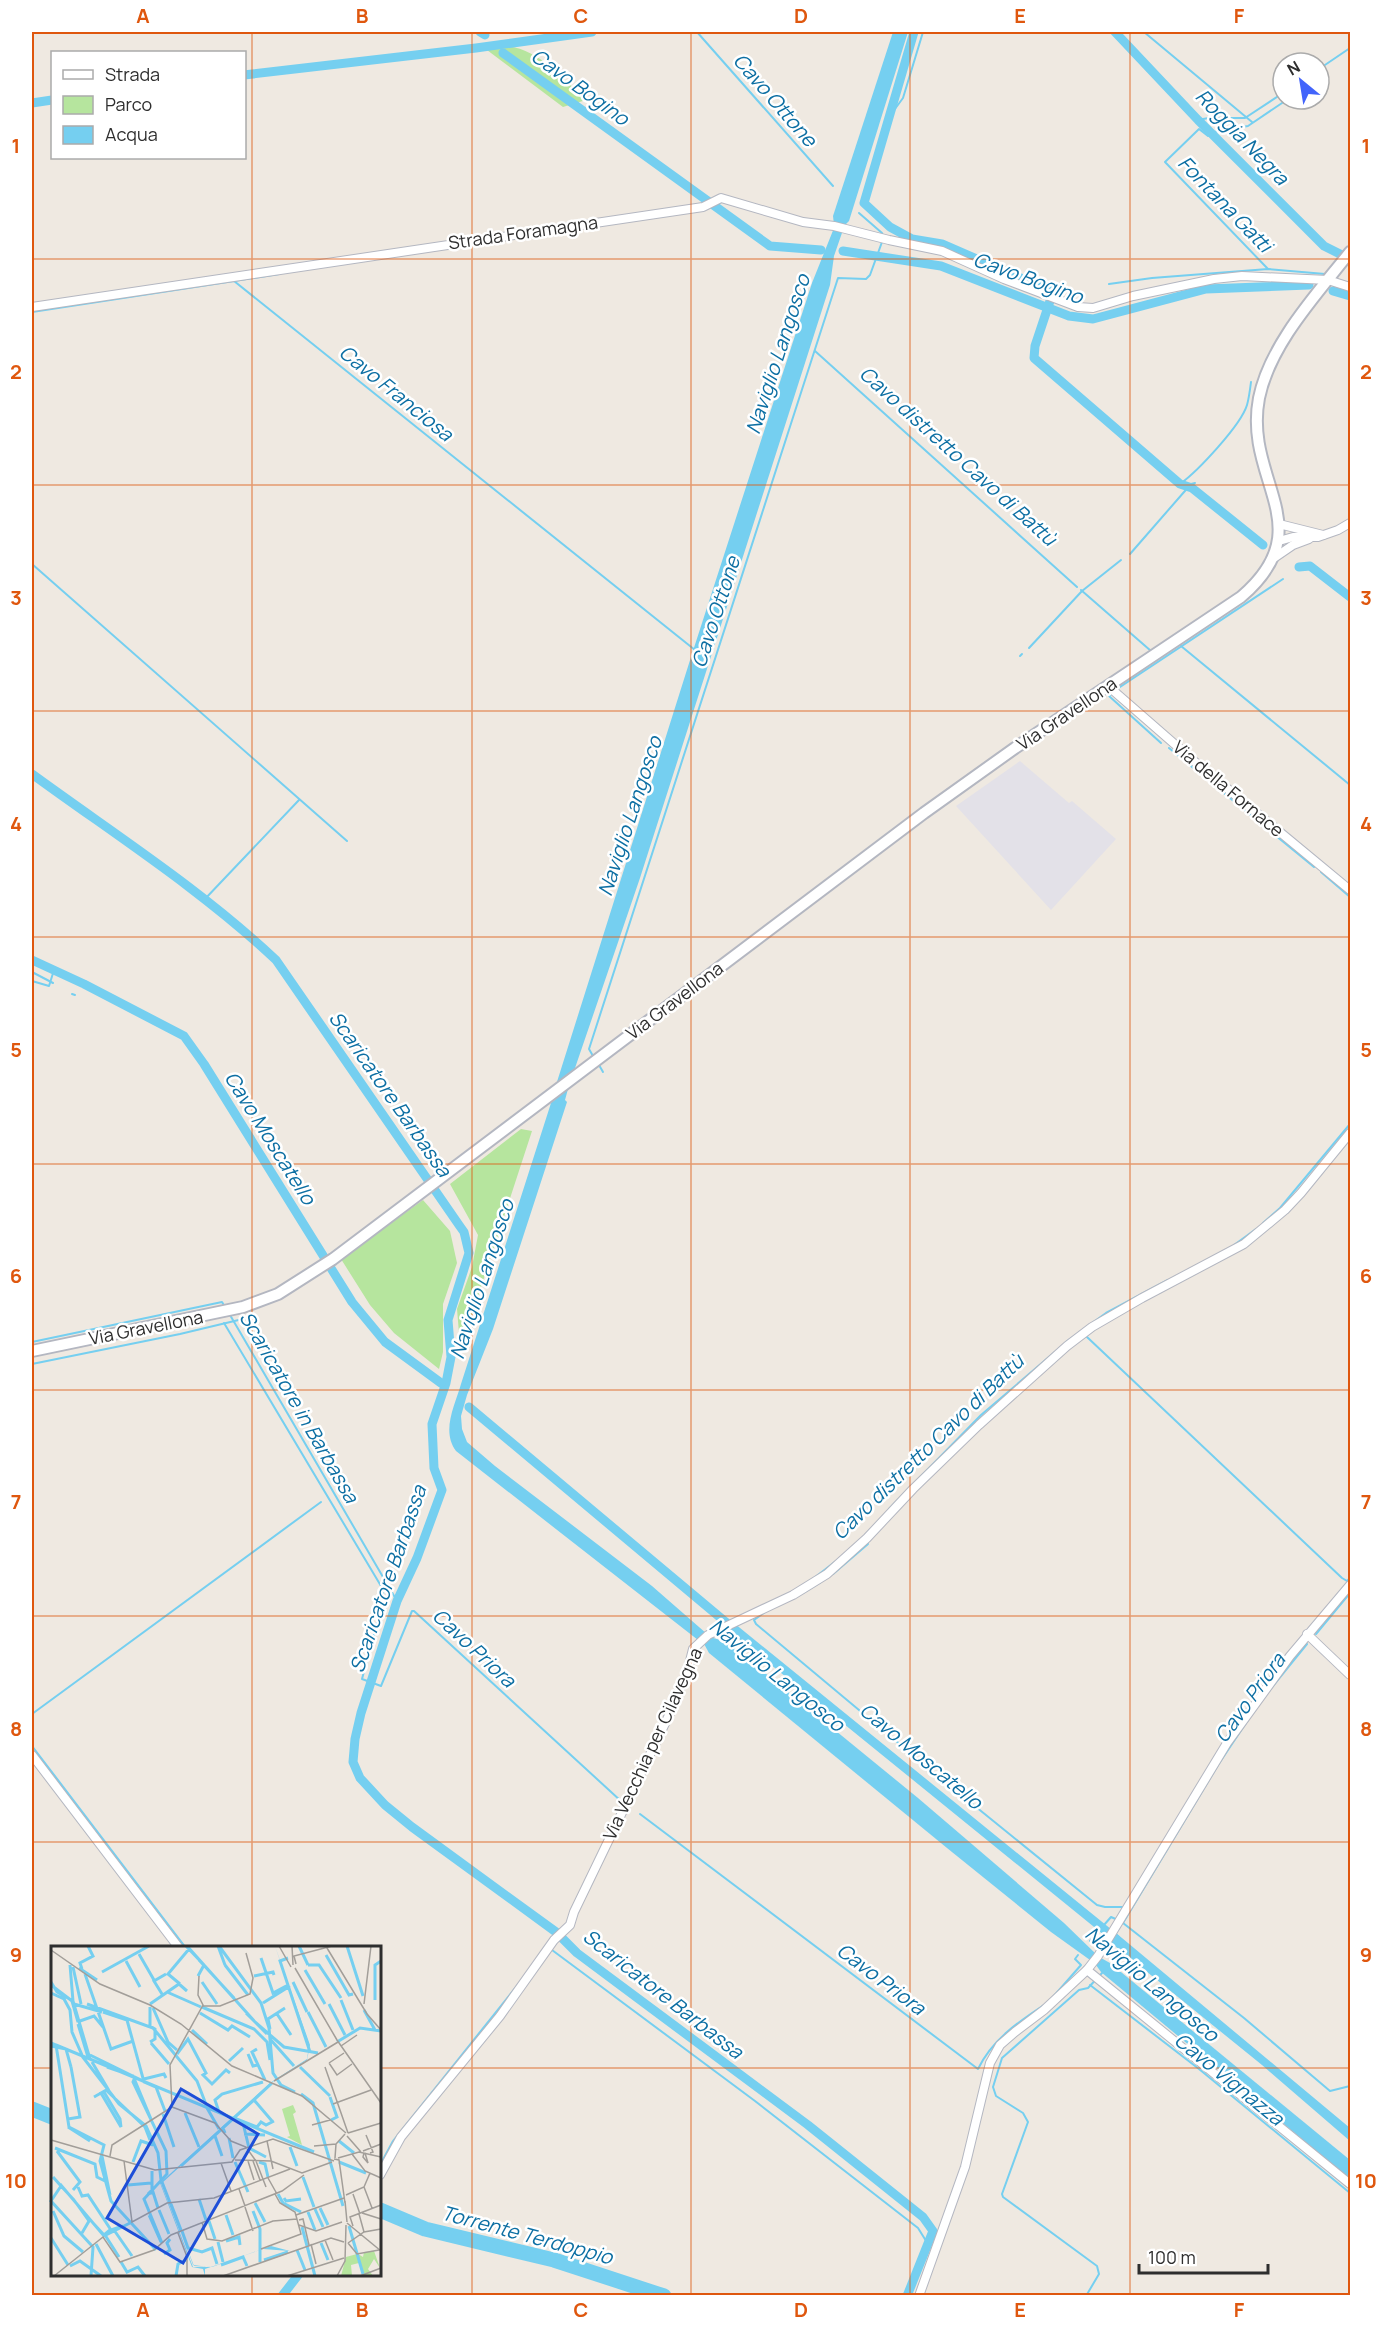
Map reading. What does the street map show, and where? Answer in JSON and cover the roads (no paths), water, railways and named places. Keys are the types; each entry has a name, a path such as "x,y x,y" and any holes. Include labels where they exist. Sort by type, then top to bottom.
{"main road":[{"name":"Via Gravellona","path":"32,1351 227,1311 278,1294 323,1266 924,813 1015,748 1241,597 1262,577 1274,558 1280,541 1278,519 1260,453 1258,425 1259,399 1270,364 1294,325 1350,252"}],"street":[{"name":"Strada Foramagna","path":"32,307 703,207 721,198 803,222 834,226 882,239 942,251 1004,279 1078,307 1093,308 1132,296 1214,279 1242,276 1328,280"},
{"path":"1328,280 1350,286"},
{"path":"1278,519 1325,535"},
{"name":"Via Gravellona","path":"1274,558 1293,545 1325,535 1350,523"},
{"name":"Via Gravellona","path":"1280,541 1293,537 1311,539"},
{"name":"Via della Fornace","path":"1108,686 1130,708 1350,890"},
{"name":"Via Vecchia per Cilavegna","path":"381,2173 402,2137 500,2016 554,1940 570,1925 574,1912 671,1711 688,1669 693,1649 705,1638 814,1583 865,1540 913,1489 979,1425 1067,1346 1092,1327 1142,1298 1245,1244 1301,1193 1350,1133"},
{"path":"918,2295 965,2167 990,2063 1000,2046 1044,2010 1087,1970 1107,1942 1227,1743 1307,1634 1350,1585"},
{"path":"1307,1634 1350,1675"},
{"path":"32,1755 178,1946"},
{"path":"1087,1970 1350,2184"}],"water":[{"path":"893,32 908,32 849,221 843,227 834,225 833,216"},
{"path":"834,228 843,230 834,256 830,285 640,878 574,1071 556,1085 812,283"},
{"path":"568,1089 565,1100 567,1102 493,1329 467,1395 461,1416 462,1429 467,1442 495,1466 652,1586 707,1634 698,1640 456,1451 450,1435 449,1427 453,1409 551,1103"},
{"path":"710,1637 727,1642 918,1798 1064,1923 1096,1954 1090,1960 1051,1932 709,1653 703,1642"},
{"path":"1116,1933 1350,2128 1350,2141 1262,2065 1110,1942"},
{"path":"1101,1958 1350,2160 1350,2179 1101,1972 1096,1965"}],"waterway":[{"name":"Cavo Bogino","path":"480,32 485,35"},
{"path":"246,75 592,32"},
{"name":"Cavo Ottone","path":"697,32 833,186"},
{"name":"Cavo distretto Cavo di Battù","path":"914,32 864,203 890,227 912,239 942,244 1053,292 1035,346 1034,358 1180,484 1192,488 1263,545"},
{"path":"889,117 903,98 923,32"},
{"name":"Roggia Negra","path":"1115,32 1198,120 1324,246 1350,259"},
{"path":"1144,32 1252,122"},
{"path":"1331,61 1350,48"},
{"name":"Cavo Bogino","path":"503,53 770,246 821,250"},
{"path":"32,103 51,100"},
{"path":"1197,120 1245,118 1271,101"},
{"name":"Fontana Gatti","path":"1268,269 1165,162 1199,129 1208,136 1214,132 1248,126 1271,110"},
{"name":"Cavo Ottone","path":"859,213 883,236"},
{"name":"Cavo Ottone","path":"593,1056 589,1049 838,278 866,279 870,275 882,242"},
{"name":"Cavo Bogino","path":"843,251 941,266 1069,316 1093,319 1206,289 1309,285"},
{"name":"Fontana Gatti","path":"1109,284 1152,278 1268,269 1325,274"},
{"path":"234,281 279,274"},
{"name":"Cavo Franciosa","path":"32,312 234,281 695,650"},
{"name":"Cavo Bogino","path":"1333,291 1350,296"},
{"name":"Cavo distretto Cavo di Battù","path":"815,351 1077,587"},
{"path":"1180,484 1208,459 1237,424 1247,405 1251,382"},
{"path":"1130,554 1191,484 1195,483"},
{"path":"1029,648 1082,591 1121,560"},
{"path":"32,564 347,841"},
{"name":"Cavo distretto Cavo di Battù","path":"1299,567 1310,566 1350,597"},
{"name":"Cavo distretto Cavo di Battù","path":"1117,689 1283,579"},
{"name":"Cavo distretto Cavo di Battù","path":"1081,590 1151,651"},
{"path":"1181,646 1350,785"},
{"name":"Cavo distretto Cavo di Battù","path":"1112,693 1109,696 1161,743"},
{"name":"Cavo distretto Cavo di Battù","path":"1169,748 1314,867"},
{"name":"Scaricatore Barbassa","path":"32,774 188,886 248,934 276,960 464,1232 469,1253 448,1320 451,1357 446,1383 432,1424 434,1468 442,1490 417,1558 397,1601 361,1713 353,1762 360,1778 385,1805 412,1827 556,1932 577,1953 808,2125 923,2217 933,2231 907,2296"},
{"path":"204,900 299,800"},
{"name":"Cavo distretto Cavo di Battù","path":"1321,872 1350,897"},
{"name":"Cavo Moscatello","path":"32,960 184,1036 204,1064 352,1302 385,1342 441,1383"},
{"name":"Scaricatore in Barbassa","path":"32,981 49,986 54,970"},
{"path":"32,972 53,983"},
{"name":"Cavo Ottone","path":"599,1065 603,1072"},
{"name":"Cavo distretto Cavo di Battù","path":"1263,1223 1280,1208 1350,1124"},
{"name":"Cavo distretto Cavo di Battù","path":"1234,1245 1256,1229"},
{"name":"Cavo distretto Cavo di Battù","path":"1066,1342 1106,1313 1168,1280"},
{"name":"Scaricatore in Barbassa","path":"32,1342 222,1302 225,1307"},
{"name":"Scaricatore in Barbassa","path":"230,1315 397,1601"},
{"path":"32,1364 247,1318"},
{"name":"Cavo Priora","path":"224,1323 381,1586 384,1597 362,1679 381,1686 412,1611 414,1611 622,1802"},
{"name":"Cavo distretto Cavo di Battù","path":"1087,1337 1342,1578 1347,1581 1350,1578"},
{"name":"Cavo distretto Cavo di Battù","path":"889,1509 981,1415 1062,1346"},
{"name":"Cavo Moscatello","path":"469,1407 728,1624 1116,1939"},
{"path":"32,1714 321,1502"},
{"path":"833,1574 868,1544 866,1542"},
{"name":"Cavo distretto Cavo di Battù","path":"814,1578 836,1561"},
{"path":"803,1593 821,1582"},
{"name":"Cavo Priora","path":"1316,1634 1350,1593"},
{"path":"765,1612 754,1620 756,1624 944,1781 1097,1905 1124,1907"},
{"name":"Cavo Priora","path":"1269,1691 1307,1644"},
{"name":"Cavo Priora","path":"1123,1923 1218,1765 1250,1717"},
{"path":"32,1746 184,1946"},
{"name":"Cavo Priora","path":"640,1814 978,2069 998,2040 1044,2005"},
{"name":"Cavo Priora","path":"1104,1925 1111,1917 1118,1920"},
{"name":"Cavo Priora","path":"1123,1923 1244,2018 1330,2091 1350,2086"},
{"name":"Cavo Priora","path":"1090,1941 1098,1932"},
{"path":"552,1950 755,2101 918,2228 928,2244"},
{"name":"Cavo Priora","path":"1053,1997 1081,1965 1075,1959 1078,1955"},
{"name":"Cavo Vignazza","path":"1086,2296 1099,2274 1097,2266 1003,2197 1002,2194 1028,2122 1023,2113 996,2096 993,2087 1002,2058 1079,1990 1088,1988 1102,1973"},
{"path":"381,2163 393,2141 520,1982"},
{"name":"Cavo Vignazza","path":"1090,1985 1199,2069 1350,2193"},
{"name":"Torrente Terdoppio","path":"32,2109 51,2117"},
{"name":"Torrente Terdoppio","path":"381,2210 425,2229 554,2260 664,2296"},
{"path":"282,2296 297,2276"}],"water label":[{"name":"Naviglio Langosco","path":"778,354"},
{"name":"Naviglio Langosco","path":"630,816"},
{"name":"Naviglio Langosco","path":"482,1279"},
{"name":"Naviglio Langosco","path":"777,1675"},
{"name":"Naviglio Langosco","path":"1152,1984"}]}
